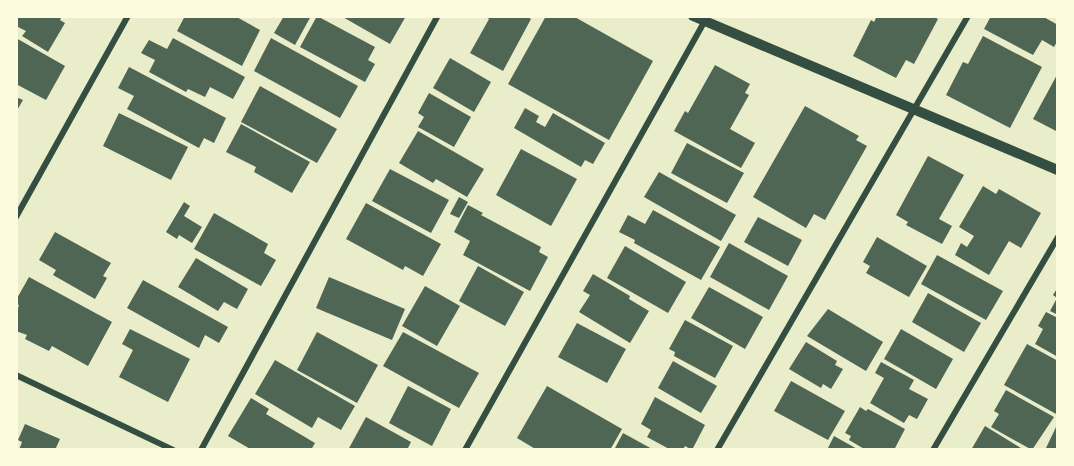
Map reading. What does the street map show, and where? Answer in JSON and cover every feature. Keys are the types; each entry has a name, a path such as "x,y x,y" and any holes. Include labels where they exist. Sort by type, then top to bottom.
{"street":[{"path":"16,217 128,16"},
{"path":"201,450 438,16"},
{"path":"693,16 705,19 1058,170"},
{"path":"717,450 968,16"},
{"path":"465,450 705,19"},
{"path":"933,450 1058,237"},
{"path":"16,375 173,450"}],"building":[{"path":"16,16 62,16 60,20 65,23 48,52 22,36 26,31 16,26"},
{"path":"185,16 235,16 260,30 242,66 177,31"},
{"path":"284,16 311,16 295,45 274,33"},
{"path":"317,16 375,47 368,60 375,64 365,82 300,47"},
{"path":"341,16 406,16 390,44"},
{"path":"485,16 526,16 531,19 503,71 470,53 489,19"},
{"path":"546,16 573,16 653,61 609,140 508,84"},
{"path":"877,16 932,16 938,19 914,64 906,60 896,78 853,56 871,20 874,22"},
{"path":"991,16 1042,16 1058,25 1058,40 1054,47 1042,40 1033,55 984,29"},
{"path":"983,36 1042,67 1010,128 946,95 963,62 968,64"},
{"path":"16,38 65,66 46,100 16,84"},
{"path":"173,38 245,77 233,99 210,87 205,97 188,89 186,92 149,72 155,60 141,53 149,40 167,49"},
{"path":"271,38 358,86 340,118 254,71"},
{"path":"450,58 491,82 474,112 433,88"},
{"path":"715,65 750,84 745,93 749,95 730,129 755,143 741,168 674,131 685,111 688,113"},
{"path":"129,67 226,118 214,143 204,138 199,148 127,109 134,96 118,88"},
{"path":"1058,73 1058,132 1033,119"},
{"path":"260,86 337,129 317,163 241,122"},
{"path":"429,93 471,117 454,147 418,127 424,117 418,113"},
{"path":"16,97 23,100 16,112"},
{"path":"805,106 859,136 856,140 867,146 825,220 814,214 806,228 753,197"},
{"path":"525,108 539,116 536,122 545,127 553,113 605,143 593,164 585,160 581,167 514,128"},
{"path":"119,113 188,147 171,180 103,146"},
{"path":"241,124 310,162 292,193 254,172 256,167 226,152"},
{"path":"418,131 484,169 467,197 436,179 433,183 399,163"},
{"path":"687,143 744,173 727,203 671,173"},
{"path":"521,149 577,179 551,226 496,195"},
{"path":"928,156 964,175 939,219 952,226 942,244 906,225 908,222 896,215"},
{"path":"390,169 449,200 431,233 372,201"},
{"path":"659,172 736,215 721,241 644,197"},
{"path":"983,186 996,194 999,189 1041,213 1021,248 1009,241 989,275 955,255 961,243 967,247 974,236 959,227"},
{"path":"459,197 468,202 459,218 450,214"},
{"path":"184,202 190,206 184,216 202,227 192,243 179,235 177,239 166,232"},
{"path":"366,203 441,244 423,276 405,266 403,270 346,239"},
{"path":"468,205 483,213 481,215 541,247 539,252 548,257 530,291 463,255 470,241 454,232"},
{"path":"653,210 720,247 701,280 634,243 635,240 619,232 628,215 645,224"},
{"path":"214,213 268,244 264,253 276,260 261,286 194,249"},
{"path":"758,217 802,240 788,266 744,242"},
{"path":"55,232 111,263 103,276 107,278 95,299 53,275 56,270 39,260"},
{"path":"877,237 927,266 909,297 866,273 870,266 863,262"},
{"path":"729,243 788,276 769,310 710,277"},
{"path":"625,246 686,282 668,313 607,278"},
{"path":"937,255 1003,291 986,320 921,284"},
{"path":"196,258 248,289 237,309 224,302 218,311 178,287"},
{"path":"478,266 524,292 505,326 459,301"},
{"path":"593,274 630,296 629,299 649,311 630,343 579,312 590,295 583,291"},
{"path":"29,277 112,322 88,366 52,346 49,351 25,339 27,335 16,331 16,310 19,306 16,300"},
{"path":"329,277 405,309 392,340 316,308"},
{"path":"143,280 228,327 219,343 205,335 199,348 127,308"},
{"path":"425,286 460,306 437,346 402,326"},
{"path":"709,287 763,317 745,349 691,318"},
{"path":"1058,287 1058,315 1050,311 1057,298 1053,295"},
{"path":"928,293 981,323 964,352 912,322"},
{"path":"828,309 883,342 866,371 807,336"},
{"path":"1046,312 1058,318 1058,357 1035,344 1043,329 1038,326"},
{"path":"685,320 733,346 715,378 674,356 675,352 669,349"},
{"path":"577,323 626,349 607,383 558,357"},
{"path":"130,329 190,359 168,402 119,377 133,350 122,344"},
{"path":"901,329 953,359 936,389 884,359"},
{"path":"317,332 378,365 357,403 297,370"},
{"path":"403,332 479,373 459,408 383,366"},
{"path":"806,342 837,361 835,365 843,369 831,389 823,384 821,388 789,369"},
{"path":"1027,344 1058,361 1058,415 1004,385"},
{"path":"275,360 355,406 341,430 318,417 312,428 255,394"},
{"path":"673,361 717,386 701,413 658,388"},
{"path":"881,362 914,380 909,389 928,399 917,419 909,415 904,423 870,403 884,378 875,373"},
{"path":"791,381 845,411 828,440 774,411"},
{"path":"408,386 451,409 432,446 389,423"},
{"path":"547,386 622,429 610,450 537,450 517,438"},
{"path":"1006,390 1054,417 1032,450 991,427 999,414 994,411"},
{"path":"655,397 705,425 692,450 685,446 683,450 671,450 647,437 651,430 641,424"},
{"path":"251,398 269,409 266,414 315,443 311,450 252,450 228,436"},
{"path":"860,407 905,429 894,450 866,450 849,440 851,436 845,433"},
{"path":"366,417 411,442 407,450 348,450"},
{"path":"1058,423 1058,450 1045,450"},
{"path":"25,424 60,439 55,450 19,450 22,442 18,440"},
{"path":"985,426 1024,450 971,450"},
{"path":"623,433 654,450 614,450"},
{"path":"834,436 859,450 827,450"}]}
